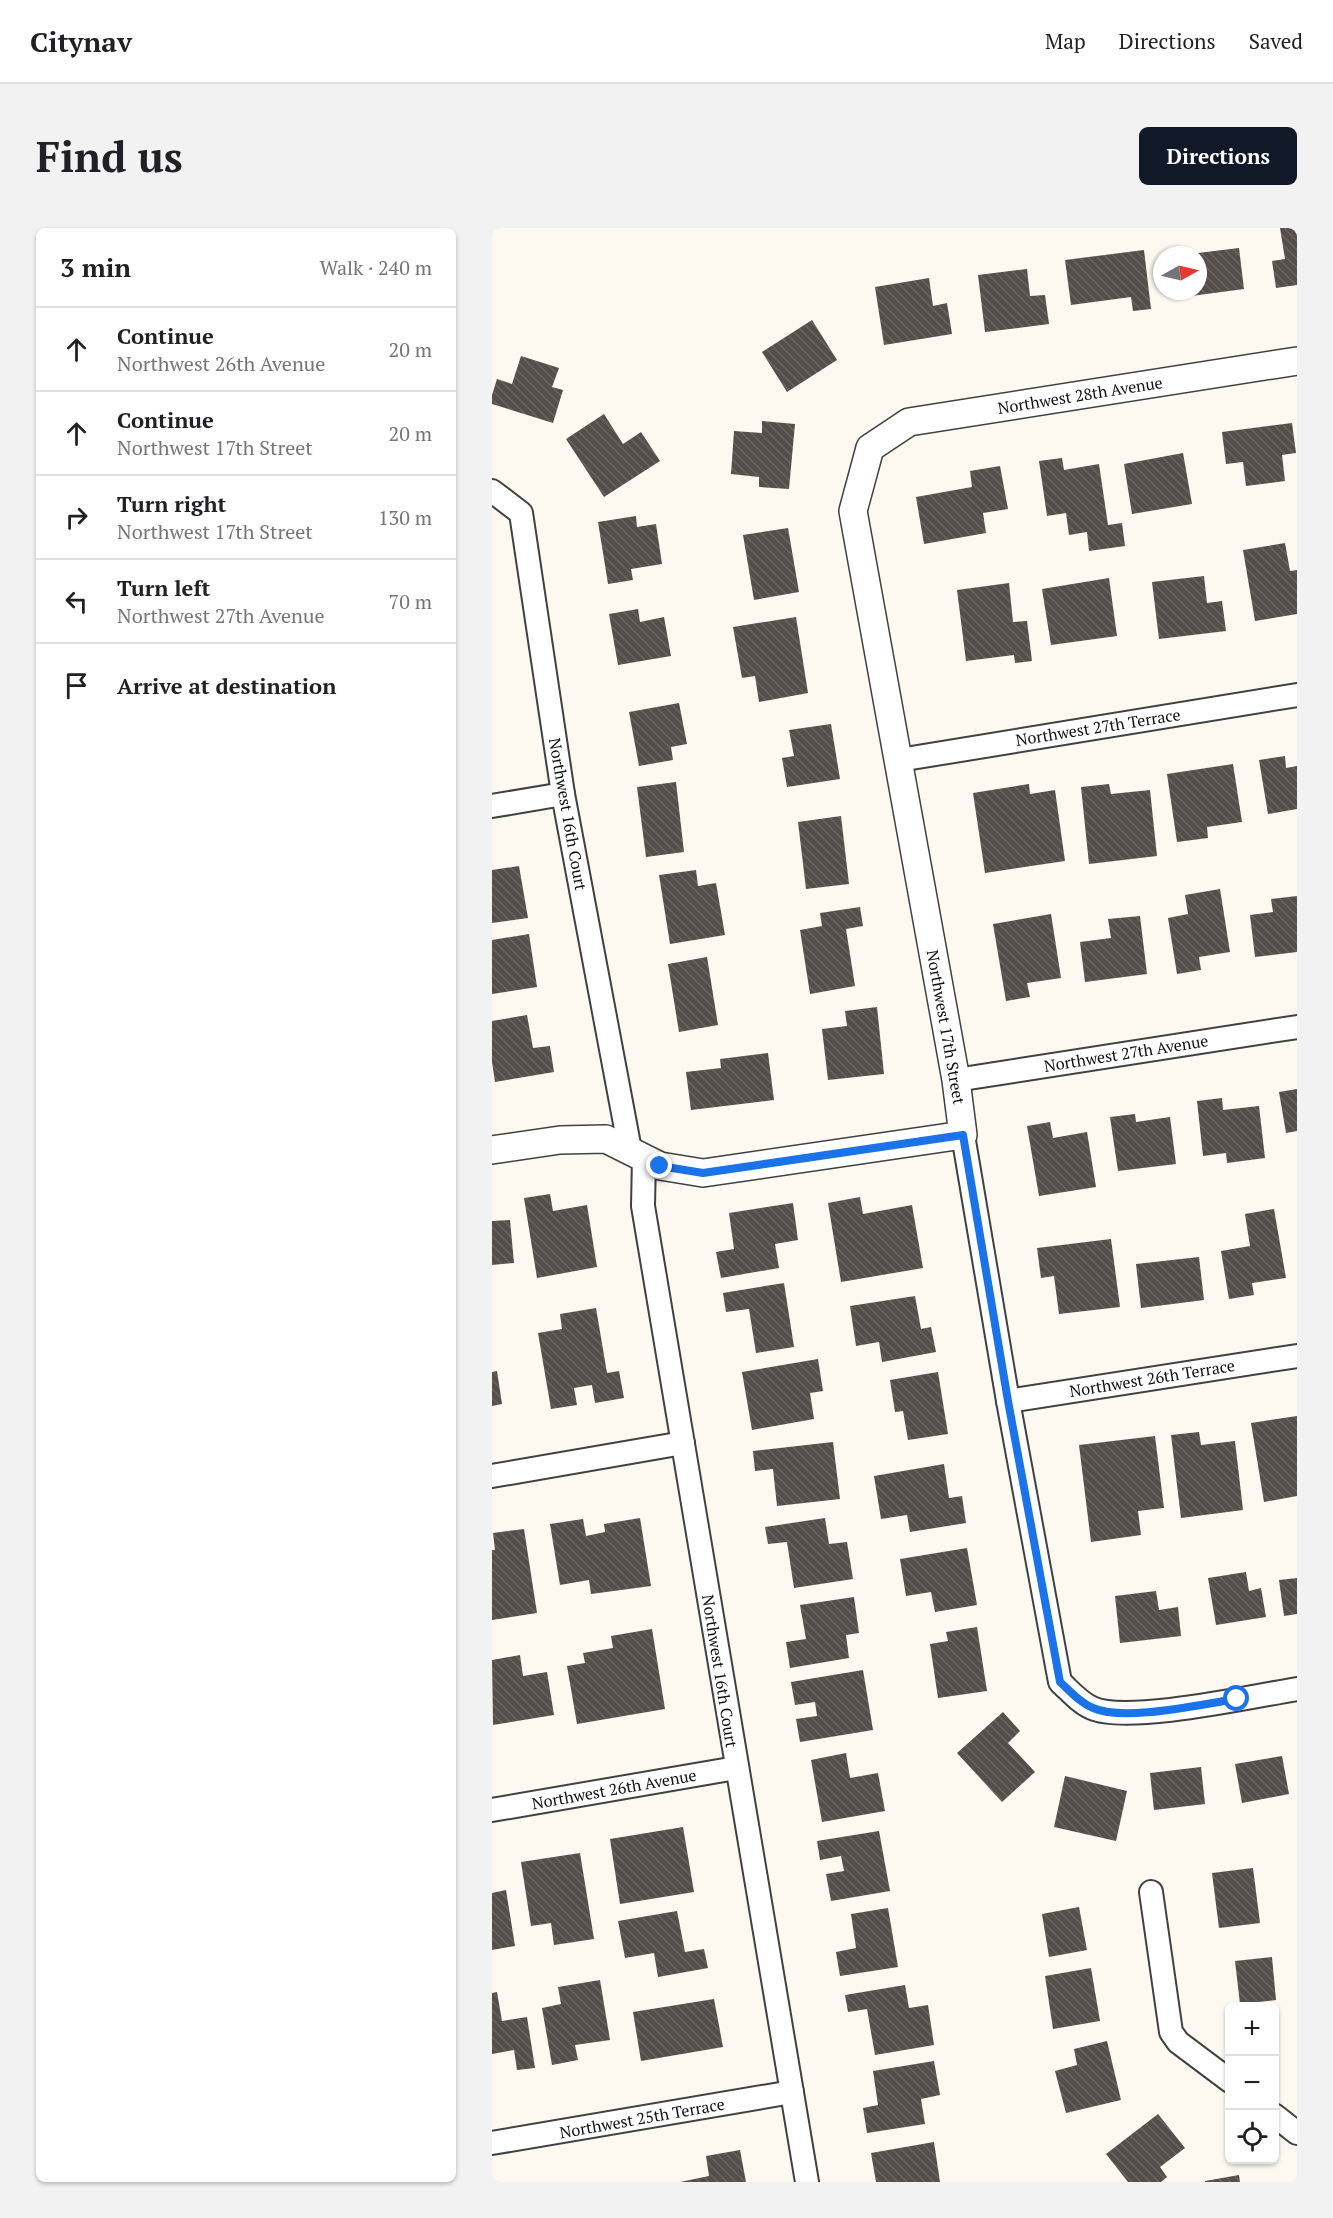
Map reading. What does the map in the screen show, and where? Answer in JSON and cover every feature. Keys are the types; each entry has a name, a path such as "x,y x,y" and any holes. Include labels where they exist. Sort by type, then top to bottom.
{"street":[{"name":"Northwest 28th Avenue","path":"870,448 909,422 1297,361"},
{"name":"Northwest 17th Street","path":"870,448 853,511 956,1080 963,1135 1008,1401 1060,1682 1079,1700 1094,1709 1120,1713 1155,1712 1297,1689"},
{"name":"Northwest 16th Court","path":"492,491 521,513 563,794 637,1154 643,1206 682,1443 807,2182"},
{"name":"Northwest 27th Terrace","path":"899,760 1297,695"},
{"path":"492,806 563,794"},
{"name":"Northwest 27th Avenue","path":"956,1080 1297,1027"},
{"path":"492,1150 560,1140 606,1139 660,1166 703,1173 963,1135"},
{"name":"Northwest 26th Terrace","path":"1008,1401 1297,1356"},
{"path":"492,1476 682,1443"},
{"name":"Northwest 26th Avenue","path":"492,1810 736,1768"},
{"path":"1150,1892 1171,2032 1178,2042 1225,2077"},
{"name":"Northwest 25th Terrace","path":"492,2143 792,2092"},
{"path":"1279,2118 1297,2133"}],"building":[{"path":"1280,228 1297,228 1297,285 1276,288 1272,261 1285,259"},
{"path":"1239,248 1244,289 1207,294 1207,252"},
{"path":"1144,250 1151,309 1133,311 1131,297 1071,305 1065,260"},
{"path":"1027,269 1030,296 1045,295 1049,324 985,332 978,275"},
{"path":"929,278 933,306 947,303 952,334 884,345 875,287"},
{"path":"812,320 837,360 787,392 762,352"},
{"path":"521,356 559,368 552,387 563,390 553,423 492,404 497,379 512,384"},
{"path":"604,414 623,444 641,432 660,461 604,497 566,439"},
{"path":"762,421 795,424 789,489 759,487 759,477 731,474 734,431 762,433"},
{"path":"1292,423 1296,453 1282,455 1285,481 1246,486 1243,462 1226,464 1222,432"},
{"path":"1183,453 1192,504 1132,514 1124,464"},
{"path":"1062,458 1064,470 1099,464 1108,525 1122,523 1125,546 1089,551 1087,532 1069,535 1066,513 1047,516 1039,461"},
{"path":"1000,466 1008,509 983,513 986,533 924,544 916,497 972,487 970,471"},
{"path":"636,516 637,527 656,524 662,564 631,569 633,580 608,584 598,522"},
{"path":"788,528 799,592 754,600 743,535"},
{"path":"1285,543 1290,571 1297,570 1297,614 1255,621 1243,550"},
{"path":"1204,576 1207,603 1222,601 1226,631 1159,639 1152,582"},
{"path":"1109,578 1117,636 1051,645 1042,589"},
{"path":"1009,583 1013,622 1027,621 1032,661 1015,663 1014,655 966,661 957,590"},
{"path":"638,609 640,622 664,617 671,656 618,665 609,614"},
{"path":"796,617 808,693 759,702 755,676 742,678 733,627"},
{"path":"679,703 687,744 671,747 673,760 639,766 629,712"},
{"path":"831,724 840,779 787,787 782,758 794,756 789,730"},
{"path":"1285,756 1286,768 1297,766 1297,809 1268,814 1259,760"},
{"path":"1233,764 1242,822 1207,827 1208,838 1177,842 1167,774"},
{"path":"676,782 684,852 646,857 637,787"},
{"path":"1029,784 1030,794 1055,790 1065,861 985,873 973,793"},
{"path":"1109,784 1111,794 1150,790 1157,856 1089,864 1081,787"},
{"path":"841,816 849,884 806,889 798,822"},
{"path":"519,866 528,918 492,923 492,870"},
{"path":"696,870 698,886 716,883 725,935 670,944 659,875"},
{"path":"1220,889 1230,952 1199,957 1201,970 1177,974 1168,918 1188,914 1185,895"},
{"path":"1297,896 1297,952 1255,957 1250,915 1273,912 1271,899"},
{"path":"860,907 863,926 846,929 855,986 810,994 800,930 822,926 820,913"},
{"path":"1051,914 1061,978 1027,983 1030,997 1006,1001 993,924"},
{"path":"1140,916 1147,974 1085,982 1080,942 1111,938 1108,919"},
{"path":"529,934 537,987 492,994 492,940"},
{"path":"707,957 718,1025 679,1032 668,964"},
{"path":"877,1007 884,1074 828,1080 822,1029 847,1026 845,1011"},
{"path":"527,1015 533,1048 550,1046 554,1072 495,1082 492,1062 492,1021"},
{"path":"768,1053 774,1100 691,1110 686,1072 721,1068 720,1059"},
{"path":"1297,1089 1297,1131 1286,1133 1279,1092"},
{"path":"1222,1098 1223,1110 1259,1106 1265,1158 1227,1163 1226,1153 1203,1156 1197,1101"},
{"path":"1135,1114 1136,1122 1170,1117 1176,1164 1118,1171 1110,1117"},
{"path":"1050,1122 1053,1138 1087,1132 1096,1187 1039,1196 1027,1126"},
{"path":"550,1194 553,1211 587,1205 597,1267 537,1278 524,1198"},
{"path":"860,1197 863,1214 912,1205 923,1268 841,1282 828,1203"},
{"path":"793,1203 798,1240 775,1244 779,1268 721,1278 716,1252 734,1249 729,1213"},
{"path":"1274,1209 1286,1278 1252,1283 1254,1295 1229,1299 1221,1251 1250,1246 1245,1214"},
{"path":"510,1220 514,1263 492,1265 492,1221"},
{"path":"1111,1239 1120,1307 1059,1314 1054,1276 1041,1278 1037,1248"},
{"path":"1199,1257 1204,1300 1141,1308 1136,1264"},
{"path":"784,1283 794,1347 756,1353 749,1309 726,1312 723,1293"},
{"path":"915,1296 921,1329 931,1327 936,1352 882,1362 879,1342 856,1346 850,1306"},
{"path":"596,1308 607,1373 619,1371 624,1398 595,1403 592,1385 574,1388 577,1405 551,1409 538,1333 562,1329 560,1314"},
{"path":"818,1359 823,1391 810,1393 814,1419 752,1430 742,1372"},
{"path":"497,1371 502,1404 492,1406 492,1372"},
{"path":"938,1372 948,1434 908,1440 903,1411 895,1412 890,1380"},
{"path":"1297,1416 1297,1496 1264,1502 1251,1423"},
{"path":"1199,1432 1201,1445 1235,1441 1243,1510 1181,1518 1171,1435"},
{"path":"1155,1436 1164,1508 1138,1511 1141,1535 1091,1542 1079,1445"},
{"path":"833,1442 840,1499 777,1506 773,1469 755,1471 753,1451"},
{"path":"944,1464 949,1498 962,1496 966,1523 910,1532 907,1515 881,1519 874,1476"},
{"path":"640,1518 651,1586 591,1594 589,1580 560,1585 550,1524 583,1519 586,1536 605,1532 604,1524"},
{"path":"825,1518 829,1544 847,1542 853,1579 794,1588 787,1542 768,1544 765,1527"},
{"path":"524,1529 537,1613 492,1620 492,1550 495,1550 493,1533"},
{"path":"967,1548 977,1605 935,1612 931,1592 906,1596 900,1559"},
{"path":"1246,1572 1249,1591 1261,1588 1266,1617 1216,1625 1208,1578"},
{"path":"1297,1578 1297,1614 1284,1616 1279,1580"},
{"path":"1156,1591 1159,1610 1178,1607 1181,1636 1120,1643 1115,1596"},
{"path":"854,1597 859,1633 846,1635 849,1658 790,1668 786,1642 806,1639 800,1605"},
{"path":"977,1627 987,1691 938,1698 930,1644 948,1641 946,1632"},
{"path":"652,1629 665,1709 577,1724 567,1666 585,1663 583,1653 613,1648 611,1636"},
{"path":"520,1655 523,1676 547,1672 554,1715 493,1725 492,1660"},
{"path":"863,1670 873,1730 800,1742 796,1719 817,1716 815,1702 795,1705 791,1682"},
{"path":"1003,1712 1020,1731 1008,1743 1035,1772 1002,1802 957,1753"},
{"path":"846,1753 850,1778 878,1773 885,1811 822,1822 811,1760"},
{"path":"1282,1756 1289,1794 1242,1803 1235,1764"},
{"path":"1201,1767 1205,1804 1154,1810 1150,1773"},
{"path":"1065,1776 1127,1791 1116,1841 1054,1827"},
{"path":"683,1827 694,1892 620,1904 610,1839"},
{"path":"879,1831 890,1891 831,1901 826,1874 844,1871 841,1856 820,1860 817,1841"},
{"path":"580,1853 594,1939 554,1945 551,1923 531,1926 521,1862"},
{"path":"1253,1868 1260,1923 1219,1928 1212,1873"},
{"path":"506,1890 515,1946 492,1950 492,1893"},
{"path":"1079,1907 1087,1950 1049,1957 1042,1914"},
{"path":"888,1908 898,1967 840,1976 836,1952 856,1948 851,1914"},
{"path":"677,1911 685,1952 704,1949 708,1968 658,1977 654,1953 625,1958 618,1921"},
{"path":"1272,1957 1276,2000 1240,2002 1235,1961"},
{"path":"1091,1968 1100,2021 1053,2029 1045,1976"},
{"path":"600,1980 610,2040 575,2045 578,2060 552,2065 542,2008 561,2004 558,1987"},
{"path":"905,1985 909,2008 928,2005 934,2045 875,2055 867,2009 848,2012 845,1995"},
{"path":"497,1992 502,2021 527,2017 535,2068 517,2070 514,2050 492,2054 492,1993"},
{"path":"714,1999 723,2047 641,2061 633,2012"},
{"path":"1107,2041 1121,2100 1066,2113 1055,2071 1077,2065 1074,2049"},
{"path":"934,2061 940,2095 921,2099 925,2124 867,2133 863,2108 878,2105 873,2071"},
{"path":"1158,2114 1185,2148 1160,2167 1167,2177 1161,2182 1128,2182 1106,2154"},
{"path":"934,2142 940,2182 876,2182 871,2153"},
{"path":"740,2150 746,2182 680,2182 709,2176 706,2156"},
{"path":"1239,2175 1240,2182 1205,2182 1205,2181"}],"route":[{"path":"660,1166 703,1173 963,1135 1008,1401 1060,1682 1079,1700 1094,1709 1120,1713 1155,1712 1237,1699"}]}
